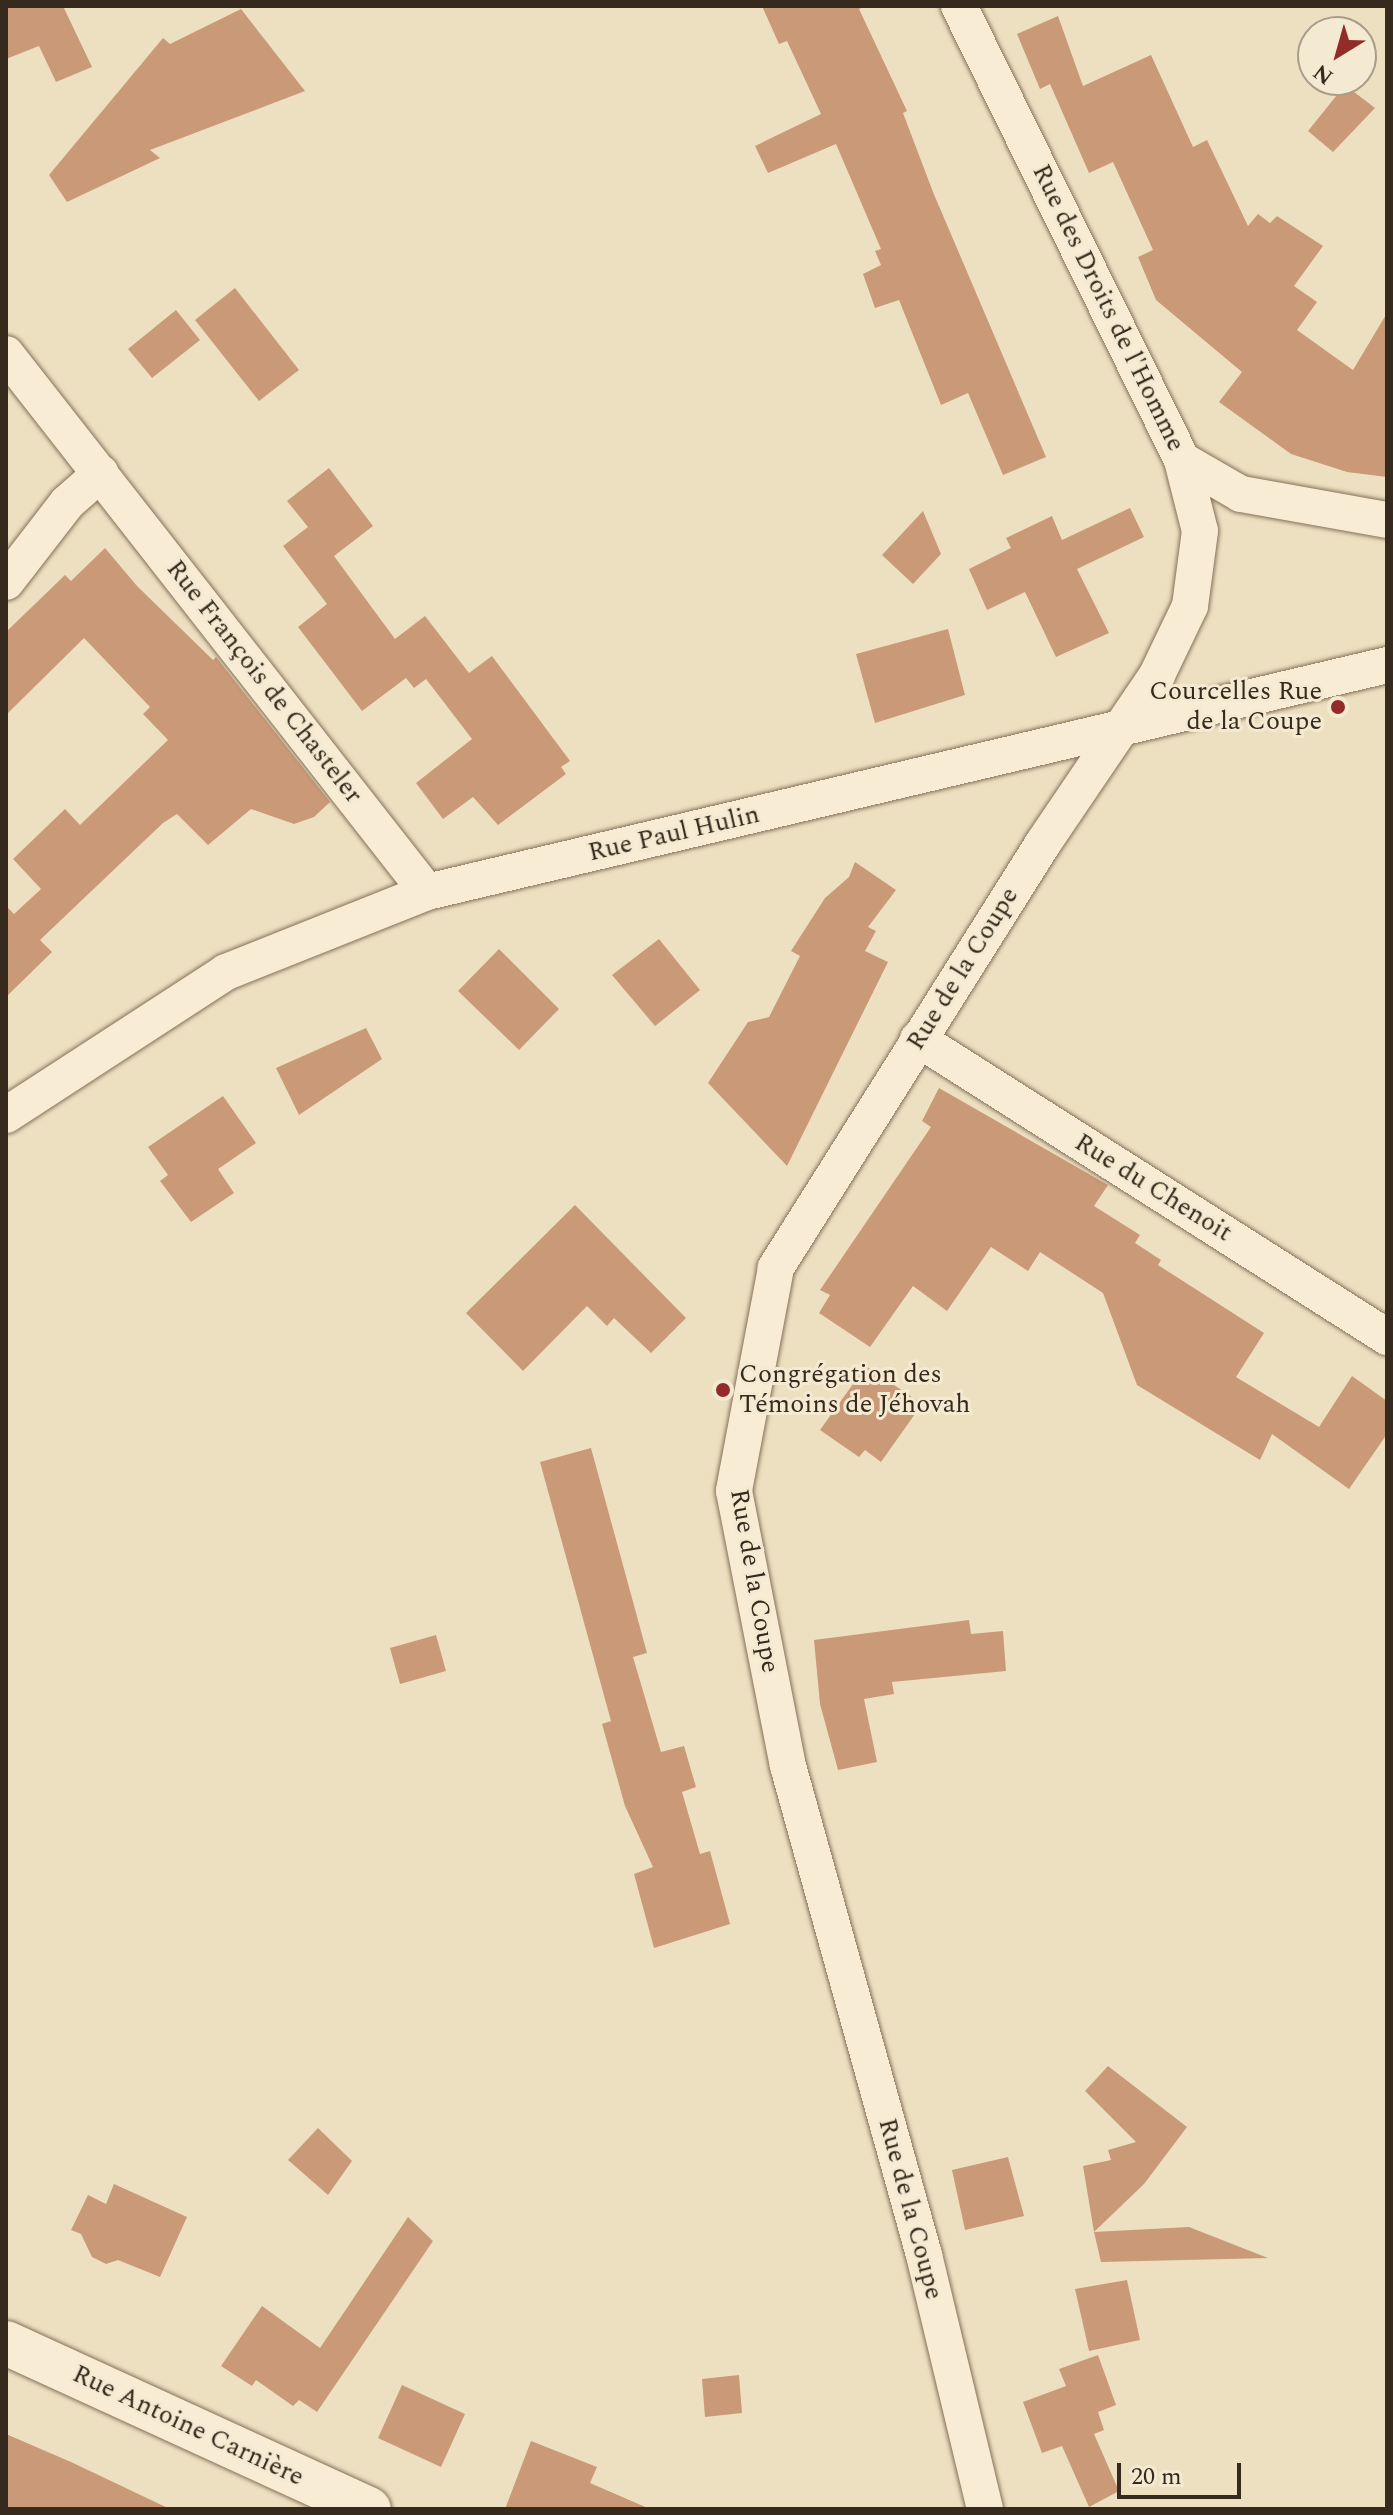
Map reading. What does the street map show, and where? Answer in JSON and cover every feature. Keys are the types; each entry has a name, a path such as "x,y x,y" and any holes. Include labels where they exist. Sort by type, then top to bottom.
{"main road":[{"name":"Rue Antoine Carnière","path":"6,2343 369,2509"}],"street":[{"name":"Rue des Droits de l'Homme","path":"959,6 1182,460 1241,494 1387,520"},
{"name":"Rue François de Chasteler","path":"6,354 427,892"},
{"name":"Rue de la Coupe","path":"985,2509 924,2255 788,1766 734,1491 776,1268 918,1039 1117,729 1157,675 1190,606 1200,531 1182,460"},
{"path":"6,582 67,503 101,473"},
{"name":"Rue Paul Hulin","path":"6,1115 226,972 427,892 1387,665"},
{"name":"Rue du Chenoit","path":"918,1039 1387,1337"}],"building":[{"path":"6,6 63,6 92,67 56,82 39,46 6,59"},
{"path":"762,6 866,6 859,9 907,111 903,113 933,192 1046,457 1003,475 968,393 941,405 899,300 875,308 863,274 881,265 875,251 881,249 836,144 768,173 755,146 821,114 787,41 779,44"},
{"path":"241,9 305,91 150,150 160,158 67,202 49,175 163,38 170,44"},
{"path":"1058,16 1083,86 1151,55 1193,147 1207,140 1248,226 1258,214 1270,223 1277,216 1323,246 1294,286 1317,302 1297,330 1353,370 1387,313 1387,477 1347,472 1291,454 1219,402 1242,372 1156,300 1138,257 1153,250 1113,162 1089,173 1050,84 1040,89 1017,34"},
{"path":"1336,96 1359,96 1375,108 1333,152 1308,131"},
{"path":"235,288 299,370 259,401 195,320"},
{"path":"176,310 200,340 152,378 128,349"},
{"path":"329,468 373,526 334,556 395,639 425,616 469,673 492,656 570,761 561,767 566,774 498,825 473,797 443,819 416,783 472,739 426,679 414,688 406,678 362,711 298,627 327,604 283,546 308,527 287,501"},
{"path":"1130,508 1144,537 1077,569 1109,633 1056,657 1025,592 987,610 969,569 1011,548 1006,538 1052,516 1062,540"},
{"path":"923,511 941,554 913,584 882,555"},
{"path":"105,548 137,586 213,660 216,657 330,802 314,817 294,824 251,809 208,845 177,814 163,823 40,940 52,952 6,997 6,906 14,914 41,889 13,859 65,809 80,825 168,740 143,714 150,707 84,638 6,715 6,632 65,575 71,581"},
{"path":"948,629 965,695 875,723 856,654"},
{"path":"855,862 896,890 868,927 876,931 865,951 888,962 787,1166 708,1083 748,1022 769,1017 800,956 791,951 825,898 849,877"},
{"path":"659,939 700,990 655,1026 612,975"},
{"path":"499,949 559,1009 519,1050 458,991"},
{"path":"366,1028 382,1059 299,1115 276,1068"},
{"path":"939,1088 1108,1185 1094,1206 1140,1235 1135,1243 1161,1260 1158,1265 1264,1333 1236,1377 1319,1427 1352,1376 1387,1401 1387,1434 1349,1489 1272,1434 1260,1460 1137,1385 1103,1293 1040,1252 1028,1271 991,1247 947,1311 913,1286 870,1347 819,1313 830,1295 820,1290 931,1127 922,1121"},
{"path":"223,1096 256,1143 218,1169 234,1193 191,1222 160,1181 168,1175 148,1147"},
{"path":"575,1205 686,1318 651,1353 614,1318 607,1326 587,1306 523,1371 466,1313"},
{"path":"866,1366 922,1404 881,1462 865,1450 859,1457 820,1430"},
{"path":"591,1448 647,1653 633,1657 661,1752 684,1746 696,1787 682,1792 700,1854 710,1851 730,1924 654,1948 634,1874 653,1867 625,1806 602,1724 611,1721 540,1462"},
{"path":"969,1620 971,1634 1003,1631 1006,1671 892,1682 894,1694 864,1699 877,1762 838,1770 820,1704 814,1640"},
{"path":"436,1635 446,1671 400,1684 390,1648"},
{"path":"1108,2066 1187,2127 1144,2184 1094,2232 1083,2166 1111,2160 1108,2150 1136,2142 1085,2091"},
{"path":"318,2128 352,2161 328,2195 288,2160"},
{"path":"1008,2157 1024,2216 965,2230 952,2170"},
{"path":"114,2184 187,2217 160,2277 118,2260 106,2264 92,2257 81,2234 71,2230 88,2195 106,2204"},
{"path":"408,2217 433,2241 317,2412 299,2400 293,2406 256,2380 252,2386 221,2366 262,2306 320,2348"},
{"path":"1189,2227 1268,2258 1101,2262 1094,2232"},
{"path":"1127,2280 1140,2340 1089,2351 1075,2289"},
{"path":"1098,2355 1116,2405 1098,2412 1104,2430 1094,2434 1119,2491 1089,2507 1062,2446 1042,2453 1023,2402 1066,2386 1059,2369"},
{"path":"739,2375 742,2413 705,2417 702,2379"},
{"path":"402,2385 465,2414 441,2467 378,2438"},
{"path":"6,2434 71,2462 170,2509 6,2509"},
{"path":"531,2441 597,2467 590,2483 650,2509 505,2509"}],"place":[{"name":"Courcelles Rue de la Coupe","path":"1338,707"},
{"name":"Congrégation des Témoins de Jéhovah","path":"723,1390"}]}
